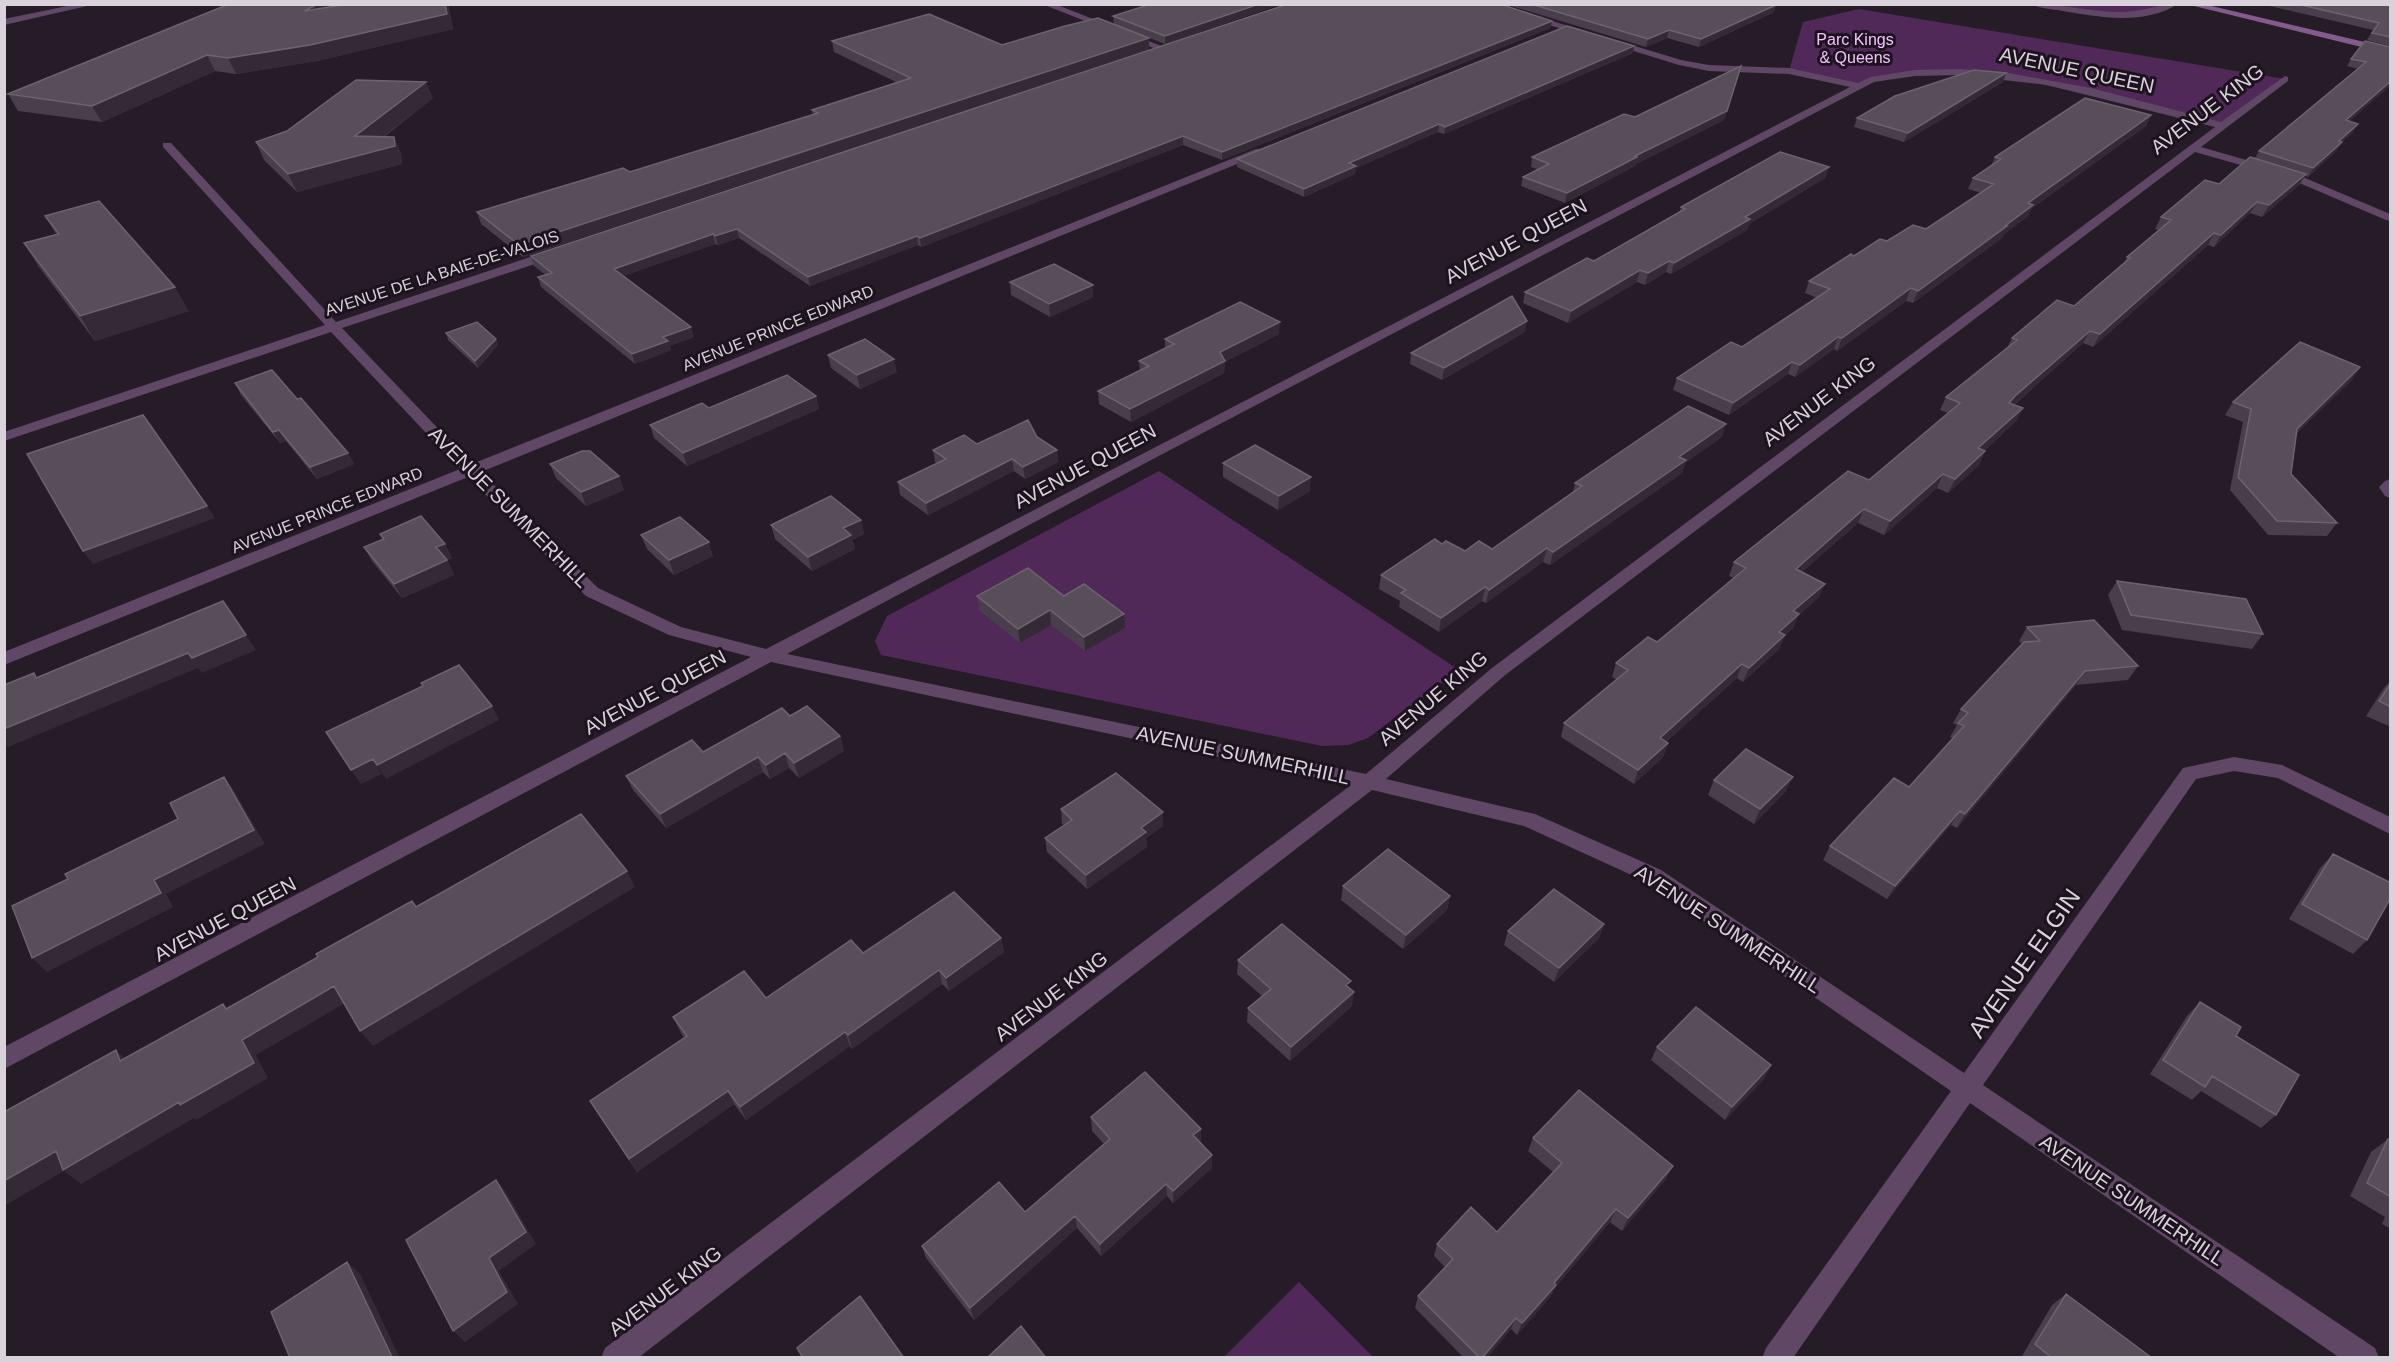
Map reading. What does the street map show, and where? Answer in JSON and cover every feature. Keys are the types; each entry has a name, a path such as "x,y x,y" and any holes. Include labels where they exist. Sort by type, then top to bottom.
{"street":[{"path":"4,22 92,4"},
{"path":"1046,4 1170,48 1142,57"},
{"path":"1485,4 1679,62 1709,68 1789,71 1857,86"},
{"path":"2035,4 2133,16 2155,14 2174,4"},
{"path":"2190,4 2391,51"},
{"path":"1541,38 1563,29"},
{"name":"AVENUE QUEEN","path":"4,1059 1871,80 1903,73 1942,70 1993,72 2053,83 2221,125"},
{"name":"AVENUE KING","path":"615,1358 1369,782 1498,672 2285,79"},
{"name":"AVENUE SUMMERHILL","path":"167,145 334,327 470,470 592,592 675,631 769,656 1369,782 1528,819 1654,876 2365,1358"},
{"name":"AVENUE PRINCE EDWARD","path":"4,659 1276,145"},
{"path":"2192,148 2294,177 2391,218"},
{"name":"AVENUE DE LA BAIE-DE-VALOIS","path":"4,437 561,251"},
{"path":"2391,484 2387,487 2391,493"},
{"name":"AVENUE ELGIN","path":"1776,1358 2190,772 2234,764 2282,772 2391,826"}],"green space":[{"path":"2035,5 2174,5 2133,17"},
{"name":"Parc Kings & Queens","path":"1859,9 2285,79 2221,125 1993,73 1903,73 1857,86 1789,71 1803,22"},
{"path":"1159,471 1459,670 1368,738 1348,745 1322,746 881,655 875,641 887,616"},
{"path":"1299,1282 1373,1357 1224,1357"}],"building":[{"path":"229,4 318,4 304,11 349,4 445,4 447,14 310,45 228,58 207,55 92,106 8,94"},
{"path":"1151,4 1259,4 1165,36 1113,16"},
{"path":"1288,4 1500,4 1552,21 1222,152 1183,136 920,238 917,236 808,277 737,229 715,236 713,234 614,269 691,327 663,337 668,341 632,354 538,277 552,273 531,256"},
{"path":"1531,4 1776,5 1701,39 1669,30 1648,39"},
{"path":"2297,4 2391,4 2391,37 2372,33 2379,23"},
{"path":"929,14 1002,45 1098,18 1149,38 519,245 477,212 623,168 630,172 818,113 812,110 911,78 832,41"},
{"path":"1567,26 1634,46 1445,127 1439,124 1349,163 1356,166 1304,189 1237,159"},
{"path":"2365,41 2391,47 2391,81 2346,120 2358,124 2339,141 2342,142 2313,168 2259,151 2366,62 2351,59"},
{"path":"1741,66 1727,111 1635,156 1637,157 1567,193 1523,177 1549,164 1532,157 1624,114 1635,117"},
{"path":"1974,70 2006,73 1908,133 1857,118 1895,96"},
{"path":"356,80 426,82 355,136 394,137 395,146 288,174 256,142 287,131"},
{"path":"2085,98 2151,115 2028,203 2033,205 1918,291 1911,288 1842,338 1838,337 1800,365 1792,362 1733,403 1677,378 1731,342 1742,347 1830,289 1809,281 1851,254 1854,256 1880,239 1887,241 1913,225 1926,229 1994,184 1973,178 2001,159 1995,157"},
{"path":"1780,152 1829,167 1745,217 1750,219 1674,263 1669,261 1648,273 1640,270 1571,311 1525,292 1587,258 1594,261 1685,209 1681,207"},
{"path":"2250,157 2306,174 2269,205 2257,202 2221,235 2214,233 2100,334 2090,331 2015,396 2009,403 2023,408 1978,448 1985,451 1955,479 1943,474 1890,521 1864,509 1796,569 1825,584 1793,611 1799,614 1779,632 1785,635 1749,668 1742,664 1660,738 1668,743 1638,770 1564,723 1628,670 1616,663 1648,637 1657,642 1746,568 1734,562 1848,471 1869,480 1960,403 1946,397 2017,340 2012,338 2057,300 2074,306 2171,220 2161,217 2205,180 2219,184"},
{"path":"99,201 175,287 80,316 24,243 59,234 45,216"},
{"path":"1054,264 1093,285 1049,304 1010,282"},
{"path":"1512,296 1527,321 1444,368 1411,353"},
{"path":"1240,302 1280,322 1220,352 1225,361 1130,409 1098,391 1149,366 1139,361 1174,344 1165,339"},
{"path":"477,322 496,339 475,361 446,333"},
{"path":"865,339 894,359 857,375 828,355"},
{"path":"2300,342 2360,367 2297,429 2291,474 2337,523 2277,521 2238,477 2251,409 2233,402"},
{"path":"272,370 297,399 301,398 348,453 310,467 279,430 273,432 235,383"},
{"path":"787,375 816,396 683,453 650,425 702,403 709,408"},
{"path":"1688,406 1726,424 1679,457 1686,460 1553,552 1547,548 1489,590 1485,587 1441,618 1401,593 1406,590 1381,575 1435,539 1442,544 1446,541 1465,551 1479,541 1492,549 1582,486 1575,483"},
{"path":"143,415 207,506 83,551 27,454"},
{"path":"1028,420 1037,437 1057,450 1023,467 1012,459 926,503 898,482 946,459 933,450 964,435 977,444"},
{"path":"1255,445 1311,477 1279,496 1223,463"},
{"path":"582,451 590,451 619,476 581,492 550,464"},
{"path":"831,496 861,520 843,528 851,535 808,557 771,525"},
{"path":"421,516 445,544 436,547 447,560 394,584 364,547 384,539 380,534"},
{"path":"680,517 709,542 669,560 641,535"},
{"path":"1028,568 1064,596 1084,584 1124,614 1084,637 1050,610 1018,629 977,596"},
{"path":"2117,581 2246,599 2263,634 2131,615"},
{"path":"223,601 246,635 192,658 188,653 4,729 4,685 34,673 36,678"},
{"path":"2094,620 2138,666 2085,671 1965,814 1960,811 1895,886 1830,846 1894,778 1909,787 1964,726 1958,723 1968,713 1961,709 2024,642 2040,641 2027,627"},
{"path":"459,665 492,706 377,765 373,759 351,770 326,732 423,686 421,683"},
{"path":"2391,683 2391,707 2379,701"},
{"path":"807,706 840,736 794,763 785,753 766,765 758,757 660,814 626,776 692,740 703,752 782,708 790,716"},
{"path":"1746,749 1793,777 1760,809 1714,780"},
{"path":"1116,773 1163,812 1141,828 1146,832 1086,875 1045,838 1072,820 1061,809"},
{"path":"224,777 254,830 154,880 161,893 32,958 12,906 68,879 65,874 178,819 170,803"},
{"path":"581,814 627,871 360,1031 334,986 242,1040 254,1063 180,1105 179,1102 63,1170 56,1151 4,1181 4,1112 116,1050 120,1061 223,1004 226,1009 318,957 316,954 412,901 416,907"},
{"path":"1388,849 1450,896 1406,935 1343,886"},
{"path":"2333,854 2391,883 2391,897 2367,940 2302,904"},
{"path":"1554,889 1604,924 1559,968 1508,931"},
{"path":"954,892 1001,938 946,978 939,970 848,1035 845,1032 740,1107 728,1091 629,1159 590,1101 687,1036 673,1017 744,971 766,998 851,940 863,953"},
{"path":"1282,924 1351,981 1346,985 1354,992 1291,1047 1248,1008 1271,989 1238,960"},
{"path":"2200,1002 2241,1027 2236,1036 2299,1075 2276,1115 2212,1076 2205,1087 2163,1060"},
{"path":"1696,1007 1771,1065 1732,1107 1657,1047"},
{"path":"1145,1072 1201,1129 1193,1135 1212,1155 1173,1191 1166,1184 1100,1244 1075,1216 970,1308 922,1246 999,1182 1025,1212 1110,1139 1091,1117"},
{"path":"1579,1090 1673,1166 1628,1218 1616,1209 1554,1283 1556,1285 1522,1323 1516,1318 1480,1358 1418,1296 1453,1259 1437,1244 1471,1207 1497,1232 1562,1163 1533,1138"},
{"path":"2388,1139 2391,1140 2391,1197 2367,1183"},
{"path":"496,1180 526,1232 489,1258 507,1292 453,1331 406,1240"},
{"path":"347,1262 392,1357 290,1358 271,1312"},
{"path":"2066,1294 2152,1358 2052,1358 2035,1344"},
{"path":"860,1296 904,1358 803,1358 797,1348"},
{"path":"1021,1326 1046,1358 987,1358"}]}
